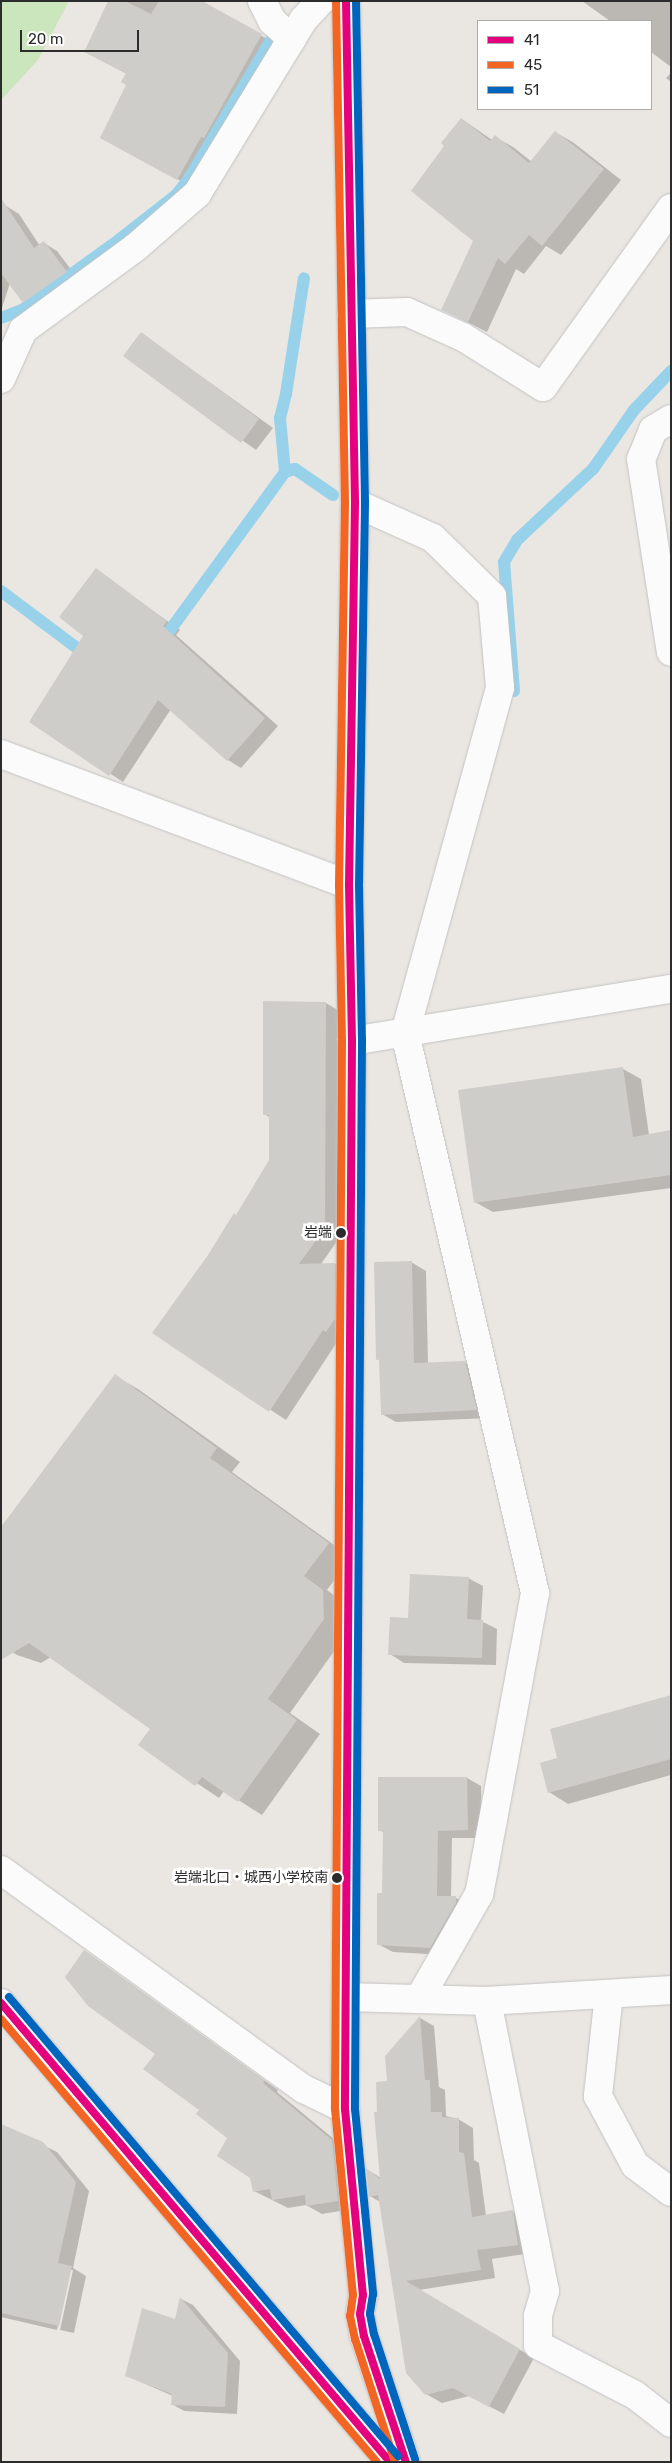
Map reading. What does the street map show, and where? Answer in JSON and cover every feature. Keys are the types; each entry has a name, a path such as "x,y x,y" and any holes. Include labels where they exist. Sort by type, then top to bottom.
{"street":[{"path":"262,1 272,21 292,39"},
{"path":"1,378 12,331 136,247 197,194 304,19 321,1"},
{"path":"346,1 355,503 350,885 352,1042 345,2108 364,2295 360,2314 364,2336 406,2462"},
{"path":"352,314 407,312 463,337 543,387 671,208"},
{"path":"671,419 653,430 641,460 671,652"},
{"path":"355,503 432,538 492,596 500,688 404,1032 535,1593 480,1894 419,1999"},
{"path":"1,754 350,885"},
{"path":"352,1042 671,989"},
{"path":"1,1870 304,2089 345,2108"},
{"path":"346,1997 487,2001 671,1990"},
{"path":"609,1994 598,2096 635,2164 671,2192"},
{"path":"487,2001 545,2291 538,2316 538,2345 635,2395 671,2423"},
{"path":"1,2003 390,2462"}],"green space":[{"path":"1,1 69,1 38,60 1,100"}],"building":[{"path":"108,1 125,1 151,14 159,1 202,1 262,34 204,138 201,137 177,180 100,138 126,85 121,82 126,73 84,52"},
{"path":"461,118 490,141 495,135 529,163 555,131 604,169 542,246 529,235 505,264 498,258 468,322 441,310 473,241 411,191 444,146 441,143"},
{"path":"1,198 34,248 44,241 67,272 23,303 1,273"},
{"path":"141,332 259,419 241,443 123,356"},
{"path":"96,568 167,621 163,626 265,718 227,761 158,700 109,776 29,722 83,636 59,617"},
{"path":"263,1001 326,1002 325,1228 299,1264 335,1263 335,1319 326,1332 323,1330 269,1412 152,1333 208,1255 234,1213 236,1215 269,1160 269,1115 263,1115"},
{"path":"623,1067 633,1137 671,1130 671,1175 474,1203 458,1090"},
{"path":"412,1261 414,1363 465,1361 477,1410 381,1415 379,1359 376,1360 374,1262"},
{"path":"115,1374 217,1448 210,1458 329,1543 304,1576 323,1590 324,1619 268,1699 297,1720 238,1802 202,1777 195,1786 138,1745 150,1729 29,1643 1,1660 1,1527"},
{"path":"410,1574 469,1577 467,1619 483,1620 482,1658 388,1655 390,1617 408,1618"},
{"path":"671,1695 671,1759 548,1793 540,1763 557,1758 550,1729"},
{"path":"378,1777 467,1777 468,1830 438,1831 437,1896 456,1896 456,1903 430,1948 377,1945 377,1893 382,1893 383,1831 378,1831"},
{"path":"84,1950 265,2081 263,2083 332,2140 338,2201 306,2206 305,2195 272,2200 270,2189 253,2192 250,2178 217,2156 227,2138 196,2114 199,2110 143,2069 155,2054 88,2006 65,1977"},
{"path":"420,2016 425,2080 430,2080 431,2112 442,2112 442,2117 459,2118 459,2152 464,2153 472,2217 513,2210 518,2245 477,2250 481,2270 406,2281 520,2349 489,2407 453,2388 425,2395 406,2373 378,2195 369,2197 366,2168 380,2179 374,2112 377,2112 376,2082 387,2081 385,2056"},
{"path":"1,2124 43,2142 76,2182 58,2263 72,2266 59,2326 1,2313"},
{"path":"180,2297 228,2353 225,2407 171,2405 172,2394 125,2376 142,2308 175,2319"}],"waterway":[{"path":"1,318 22,310 120,239 176,195 188,180 277,30"},
{"path":"285,472 280,418 286,394 304,278"},
{"path":"514,691 504,562 517,540 593,469 634,410 671,371"},
{"path":"160,644 285,472 295,469 333,495"},
{"path":"1,591 89,657"}],"transit line":[{"name":"45","path":"336,1 345,503 339,885 342,1041 335,2109 353,2295 350,2316 355,2339 395,2462"},
{"name":"41","path":"346,1 355,503 349,885 352,1041 345,2109 363,2295 360,2314 364,2336 406,2462"},
{"name":"51","path":"356,1 365,503 359,885 362,1041 355,2109 373,2294 370,2314 374,2334 415,2459"},
{"name":"51","path":"9,1997 398,2456"},
{"name":"41","path":"1,2003 390,2462"},
{"name":"45","path":"1,2019 377,2462"}],"place":[{"name":"岩端","path":"341,1233"},
{"name":"岩端北口・城西小学校南","path":"337,1878"}]}
